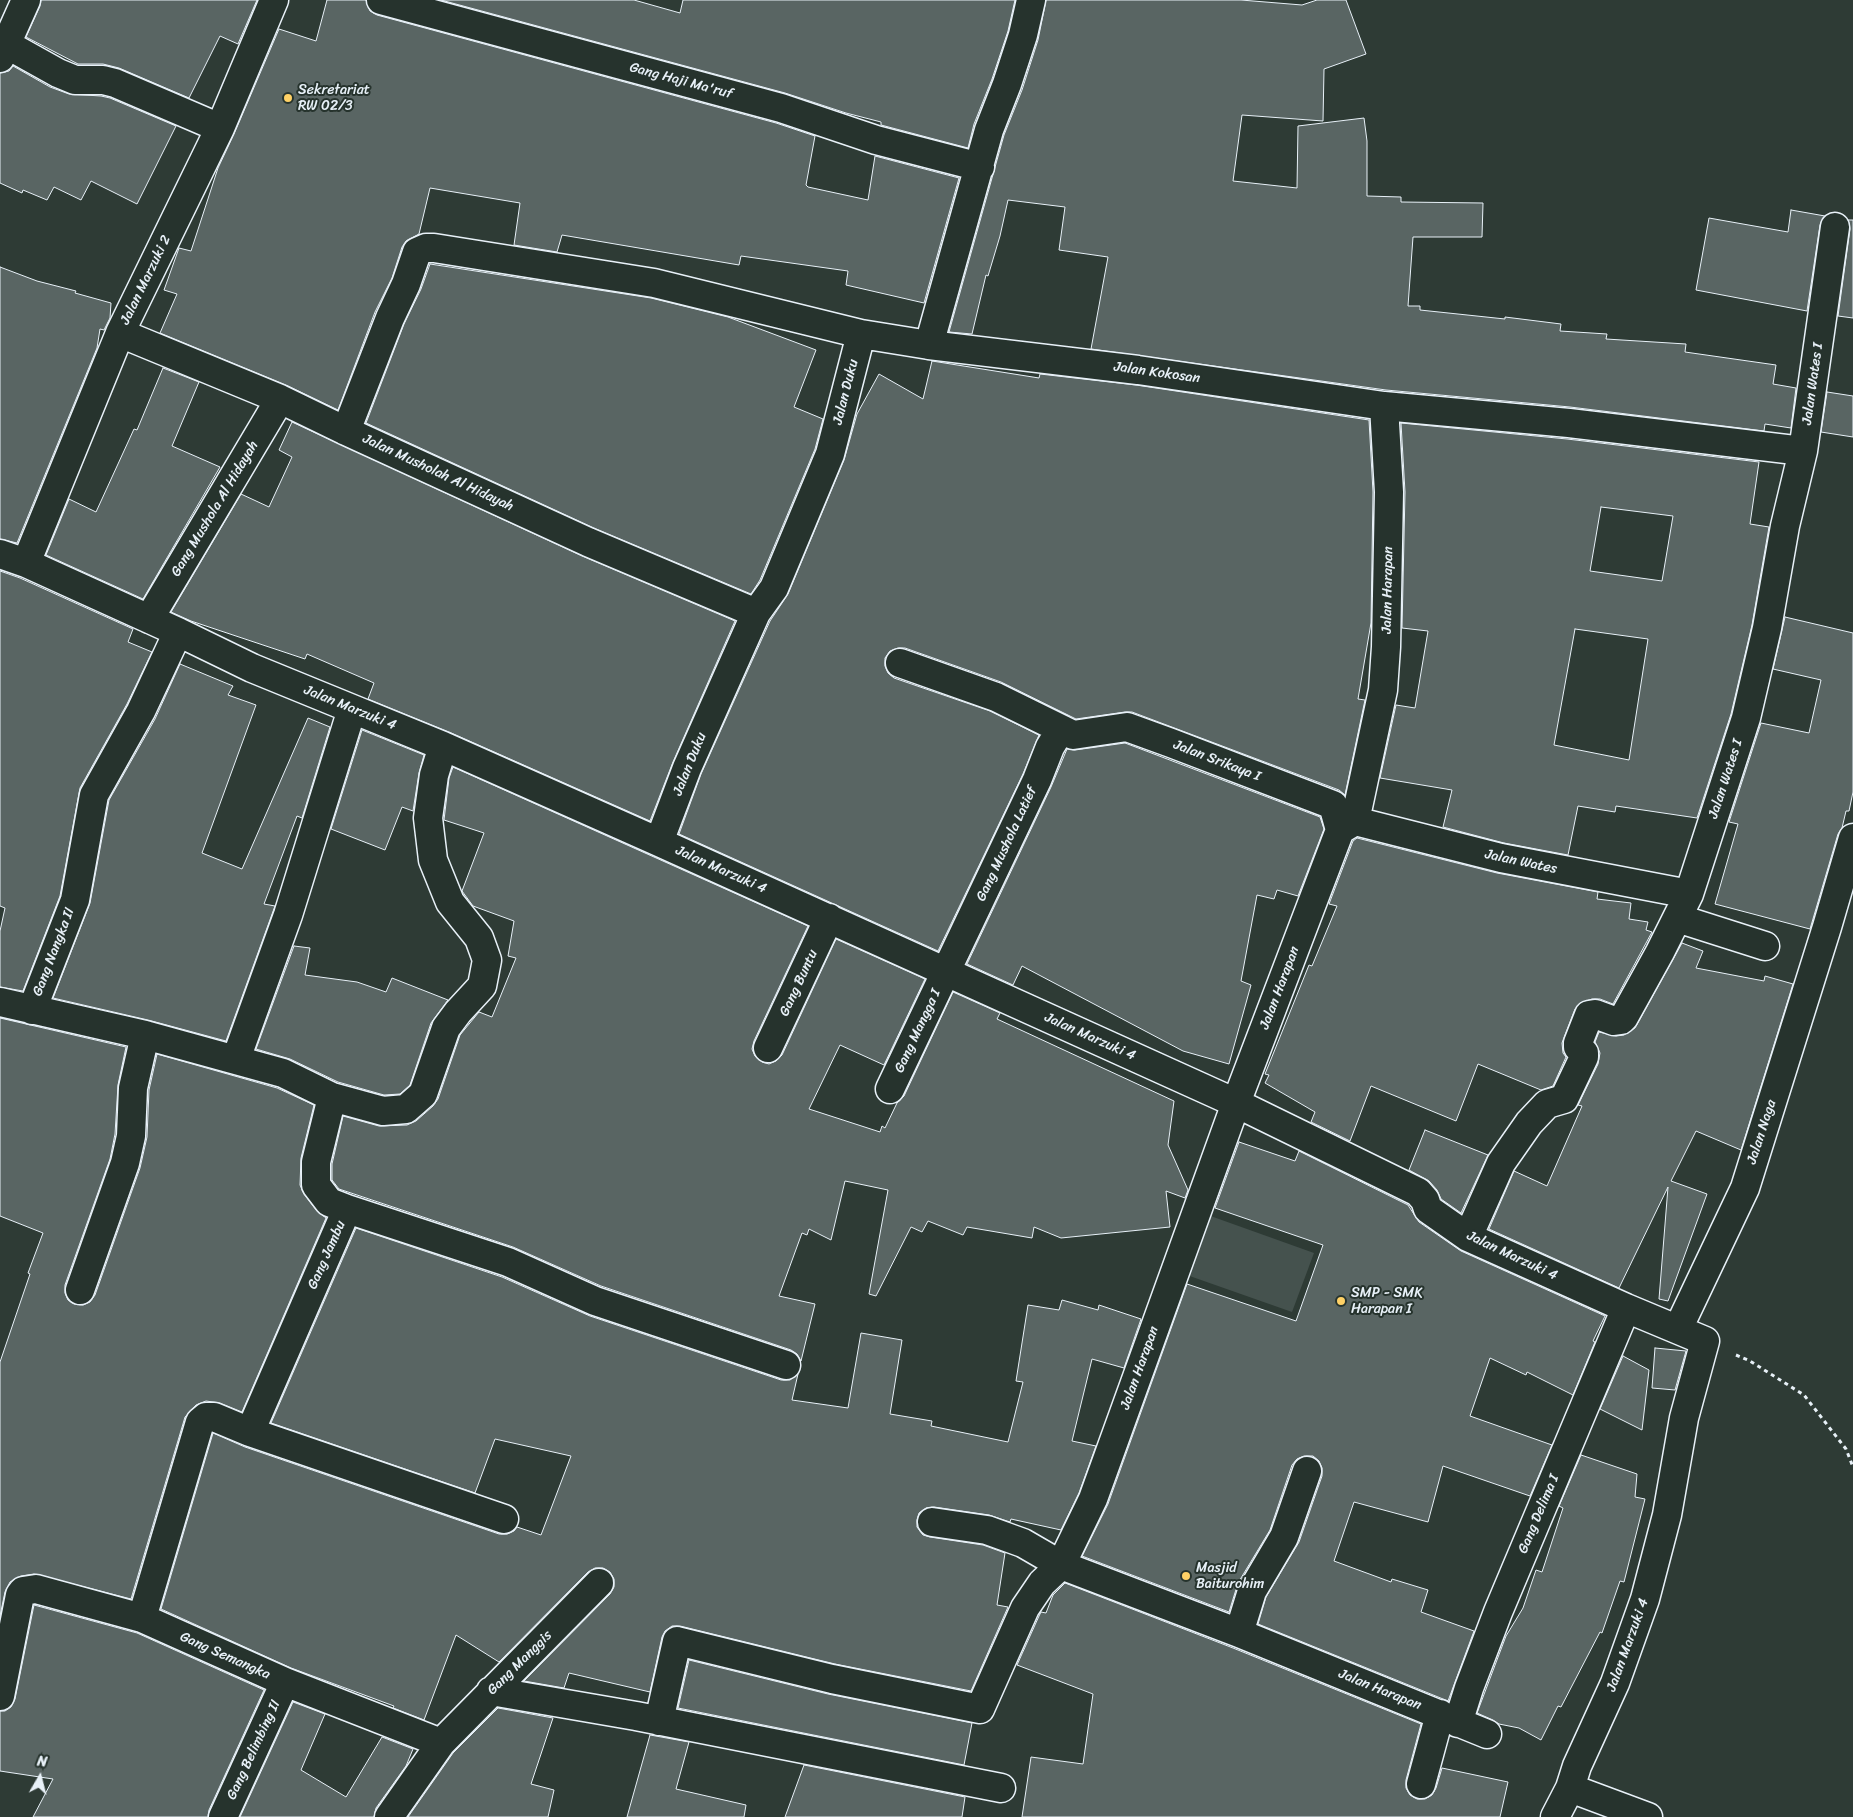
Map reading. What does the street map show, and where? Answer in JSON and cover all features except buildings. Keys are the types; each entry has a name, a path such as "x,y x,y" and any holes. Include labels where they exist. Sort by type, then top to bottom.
{"street":[{"name":"Jalan Marzuki 2","path":"26,563 120,334 220,128 274,0"},
{"name":"Gang Haji Ma'ruf","path":"381,0 781,108 876,140 980,167"},
{"path":"346,431 390,318 406,284 417,252 426,248 654,283 861,334 929,345 980,167 988,130 1007,84 1023,35 1031,0"},
{"path":"16,6 3,51 75,80 103,80 115,83 220,128"},
{"name":"Jalan Wates I","path":"1468,1238 1501,1163 1529,1123 1547,1104 1564,1100 1584,1057 1584,1053 1578,1047 1578,1043 1589,1016 1595,1014 1614,1021 1621,1020 1624,1017 1689,894 1746,718 1767,628 1785,526 1803,451 1835,227"},
{"name":"Jalan Musholah Al Hidayah","path":"120,334 280,398 346,431 588,542 756,613"},
{"name":"Jalan Duku","path":"659,842 687,768 756,613 774,588 830,454 861,334"},
{"name":"Jalan Kokosan","path":"929,345 1138,370 1384,406"},
{"name":"Gang Mushola Al Hidayah","path":"150,619 280,398"},
{"path":"1384,406 1569,423 1803,451"},
{"name":"Jalan Harapan","path":"1384,406 1389,502 1386,647 1383,690 1348,826 1236,1103 1093,1499 1061,1565 1239,1633 1487,1734"},
{"name":"Jalan Marzuki 4","path":"0,554 26,563 150,619 252,668 443,746 829,918 1236,1103 1418,1192 1425,1200 1428,1209 1468,1238 1705,1341 1684,1418 1667,1515 1645,1599 1615,1682 1577,1766 1570,1788 1555,1817"},
{"name":"Gang Nangka II","path":"178,632 141,711 94,795 75,900 32,1010 145,1035 284,1073 332,1097"},
{"path":"900,663 996,697 1067,732"},
{"path":"236,1060 288,915 352,709"},
{"name":"Jalan Srikaya I","path":"1067,732 1127,727 1136,730 1333,805 1348,826"},
{"name":"Gang Mushola Latief","path":"946,972 1050,747 1067,732"},
{"path":"332,1097 384,1110 406,1109 423,1094 446,1028 482,986 487,960 485,952 479,938 450,902 433,860 428,818 434,775 443,746"},
{"name":"Jalan Wates","path":"1348,826 1689,894"},
{"name":"Jalan Naga","path":"1678,1329 1745,1188 1853,838"},
{"name":"Gang Buntu","path":"768,1048 829,918"},
{"path":"1677,918 1765,946"},
{"name":"Gang Mangga I","path":"890,1089 946,972"},
{"path":"0,1002 32,1010"},
{"path":"80,1290 125,1163 131,1136 133,1088 145,1035"},
{"name":"Gang Jambu","path":"250,1432 347,1209 329,1202 316,1185 316,1162 332,1097"},
{"path":"347,1209 508,1262 595,1301 786,1365"},
{"name":"Gang Delima I","path":"1449,1719 1469,1688 1498,1612 1626,1308"},
{"path":"142,1618 200,1422 206,1417 214,1417 250,1432 504,1518"},
{"path":"1239,1633 1252,1591 1284,1537 1307,1471"},
{"path":"659,1722 677,1641 832,1679 980,1710 1025,1608 1042,1583 1061,1565 1023,1543 987,1530 932,1522"},
{"name":"Gang Manggis","path":"441,1743 599,1583"},
{"name":"Gang Semangka","path":"0,1696 20,1595 23,1591 36,1590 142,1618 286,1682 441,1743"},
{"name":"Gang Belimbing II","path":"223,1817 286,1682"},
{"path":"491,1691 790,1745 1001,1788"},
{"path":"1421,1784 1449,1719"},
{"path":"389,1817 441,1743"},
{"path":"1570,1788 1648,1817"}],"path":[{"path":"1705,1341 1750,1361 1804,1395 1846,1449 1853,1467"}],"shaded area":[{"path":"1205,1214 1314,1253 1292,1312 1184,1274"}],"place":[{"name":"Sekretariat RW 02/3","path":"288,98"},
{"name":"SMP - SMK Harapan I","path":"1341,1301"},
{"name":"Masjid Baiturohim","path":"1186,1576"}]}
